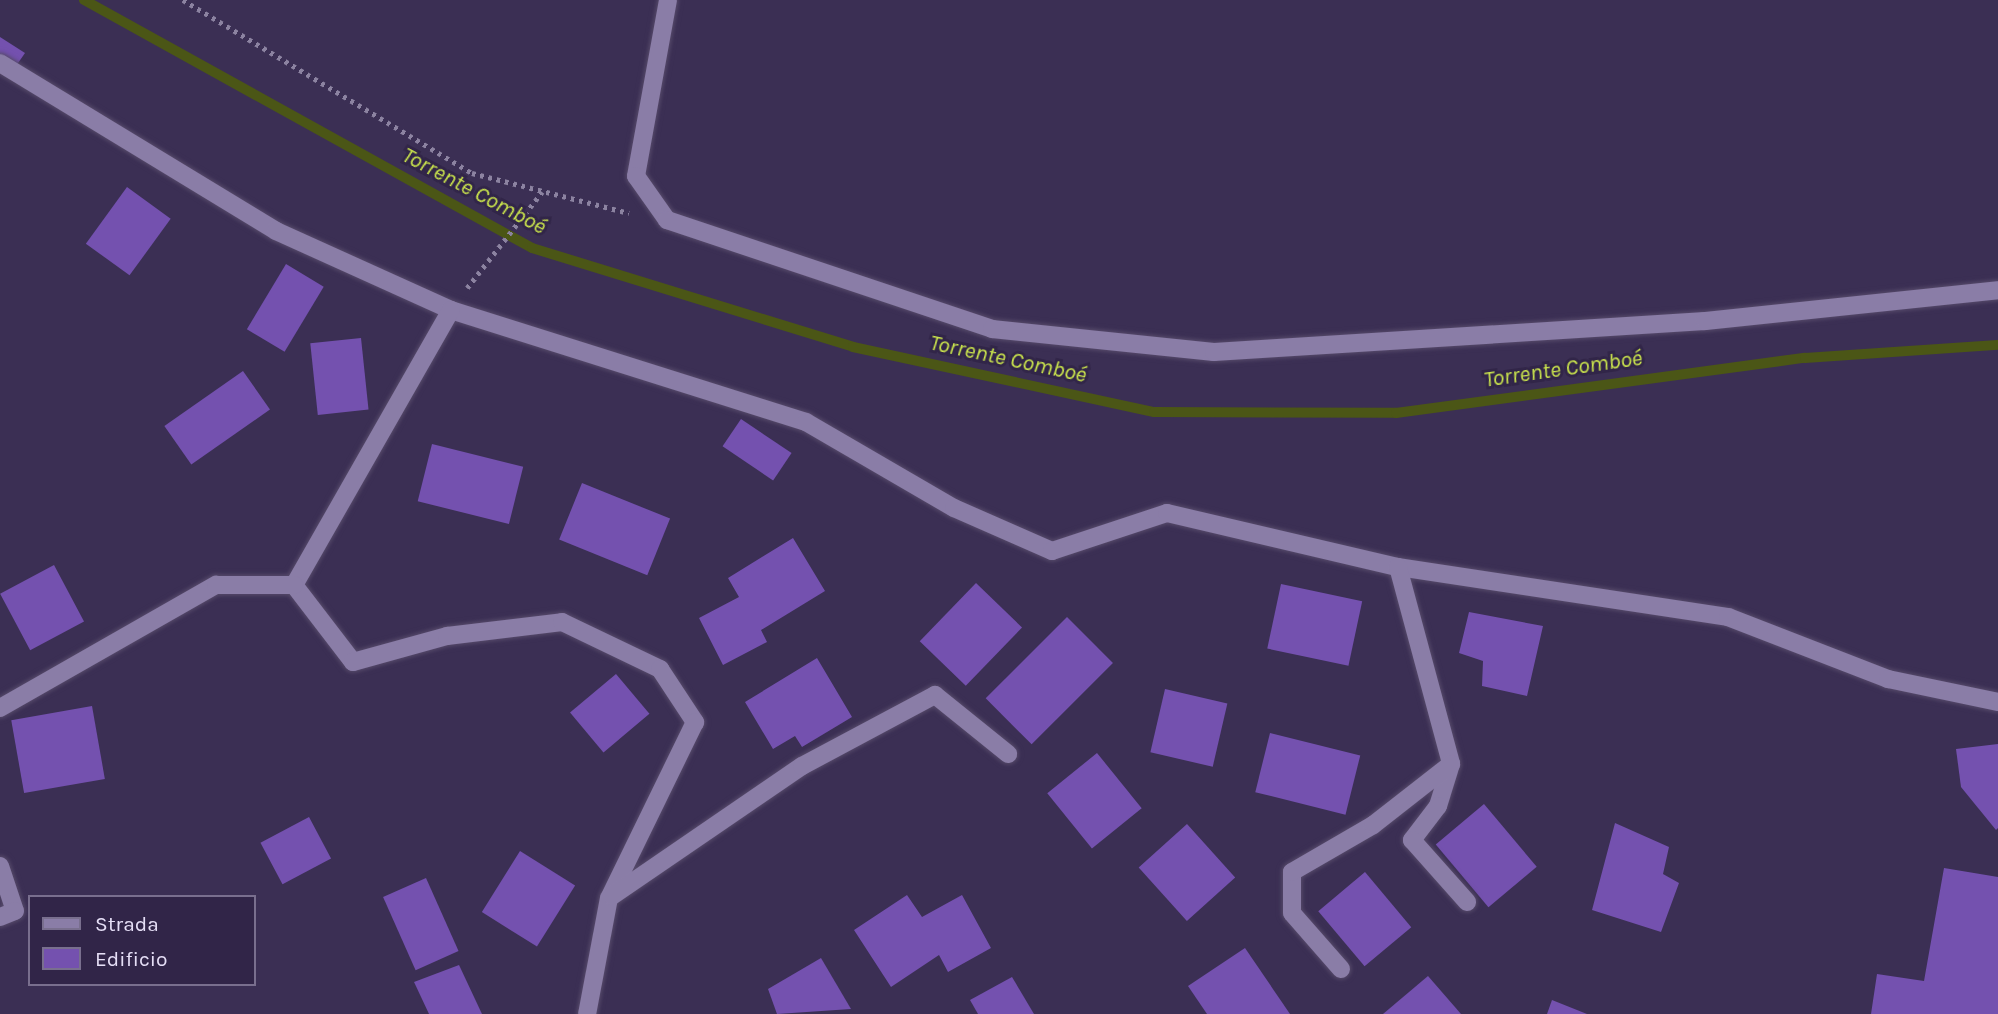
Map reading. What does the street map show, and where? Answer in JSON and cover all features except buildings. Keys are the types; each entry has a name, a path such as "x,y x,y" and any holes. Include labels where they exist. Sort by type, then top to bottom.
{"street":[{"path":"668,0 636,176 667,220 992,330 1214,352 1705,321 1998,290"},
{"path":"0,63 276,231 451,310 806,422 954,508 1052,551 1167,513 1398,567 1728,617 1888,679 1998,702"},
{"path":"294,585 451,310"},
{"path":"1398,567 1451,764 1438,806 1412,840 1466,902"},
{"path":"0,708 216,585 294,585"},
{"path":"294,585 353,662 447,636 562,622 660,669 695,722 609,898 587,1014"},
{"path":"609,898 802,766 935,695 1008,754"},
{"path":"1341,969 1292,913 1292,872 1373,825 1451,764"},
{"path":"0,866 15,911 0,917"}],"path":[{"path":"183,0 472,173 541,192 667,220"},
{"path":"451,310 541,192"}],"waterway":[{"name":"Torrente Comboé","path":"84,0 532,248 853,347 1154,412 1396,413 1805,358 1998,345"}]}
